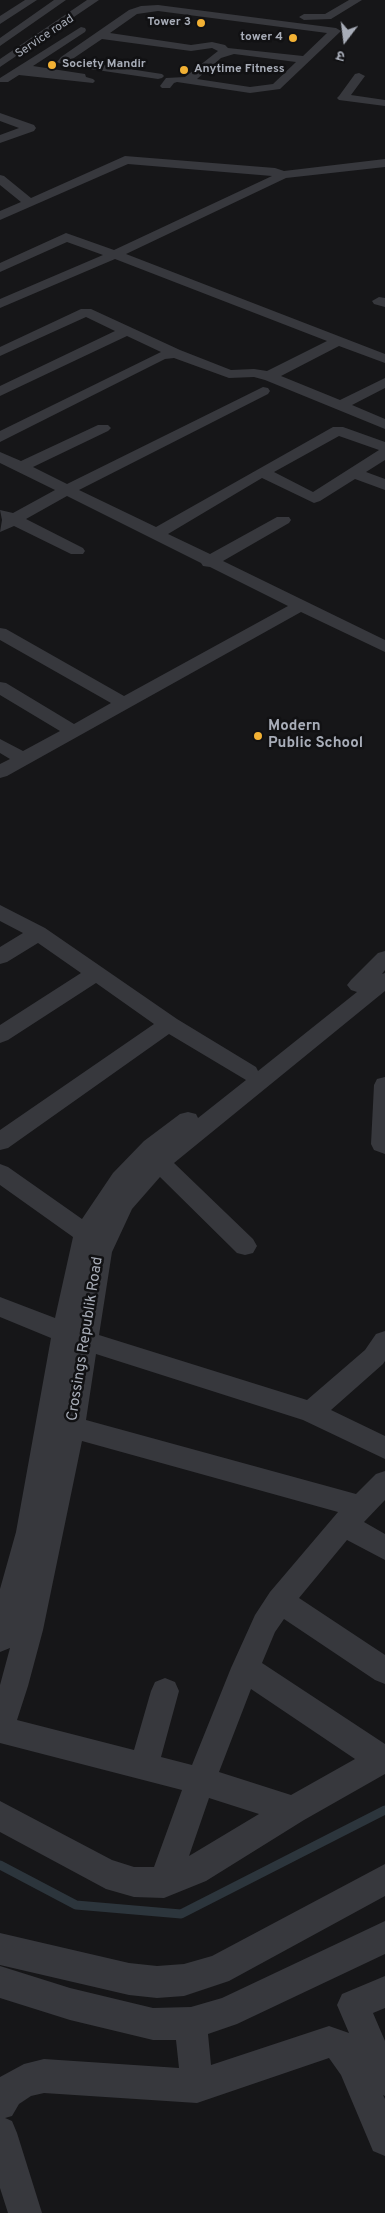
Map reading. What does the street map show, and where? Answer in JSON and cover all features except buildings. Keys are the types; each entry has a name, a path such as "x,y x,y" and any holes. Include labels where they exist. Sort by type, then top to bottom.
{"street":[{"path":"0,21 32,0"},
{"path":"0,43 61,0"},
{"path":"0,51 77,0"},
{"path":"0,64 94,0"},
{"path":"161,81 63,62 133,12 162,4 320,18 331,15 357,0"},
{"path":"21,70 161,81 188,80 236,88 265,89 276,87 336,30 242,18 162,4"},
{"path":"100,35 191,48 212,45 242,18"},
{"name":"Service road","path":"1,80 21,70 87,26"},
{"path":"212,45 225,51 306,60"},
{"path":"178,59 191,48"},
{"path":"188,80 216,56 224,52 234,51"},
{"path":"21,70 99,83"},
{"path":"359,76 343,98 385,103"},
{"path":"0,117 30,128 0,139"},
{"path":"0,216 125,160 275,172 283,175"},
{"path":"0,304 113,255 283,175 385,163"},
{"path":"0,179 30,203"},
{"path":"0,268 66,237 149,267 385,359"},
{"path":"7,282 29,292"},
{"path":"0,352 86,312 175,353 229,374 254,373 269,376 385,424"},
{"path":"0,392 126,331"},
{"path":"269,376 338,341"},
{"path":"0,437 161,356 175,353"},
{"path":"340,405 385,382"},
{"path":"4,520 263,391"},
{"path":"21,467 103,428"},
{"path":"156,534 338,430 385,447"},
{"path":"262,472 314,498 385,453"},
{"path":"0,457 209,562 385,647"},
{"path":"355,473 385,485"},
{"path":"4,520 77,551"},
{"path":"209,562 283,520"},
{"path":"0,772 22,758 180,674 300,606"},
{"path":"0,633 123,703"},
{"path":"0,687 73,730"},
{"path":"0,745 22,758"},
{"path":"0,912 38,933 169,1024 248,1073"},
{"path":"0,957 38,933"},
{"path":"75,1337 75,1286 82,1243 102,1204 121,1179 152,1147 363,981 385,958"},
{"path":"0,1036 95,974"},
{"name":"Crossings Republik Road","path":"0,1727 14,1686 29,1630 75,1337 100,1252 109,1229 123,1203 159,1162 385,980"},
{"path":"0,1142 169,1024"},
{"path":"385,1085 382,1144 385,1146"},
{"path":"159,1162 245,1246"},
{"path":"0,1173 86,1234"},
{"path":"0,1307 75,1337 311,1412 385,1448"},
{"path":"311,1412 374,1357 385,1341"},
{"path":"0,1639 61,1424 352,1515 385,1548"},
{"path":"164,1883 245,1668 265,1624 280,1601 352,1515 385,1482"},
{"path":"280,1601 385,1671"},
{"path":"0,1816 106,1874 134,1882 164,1883 195,1870 293,1810 383,1759 245,1668"},
{"path":"144,1766 166,1691"},
{"path":"0,1727 201,1781 293,1810"},
{"path":"0,1948 129,1979 157,1982 184,1980 218,1970 385,1879"},
{"path":"0,1982 70,2004 153,2024 191,2022 226,2013 385,1937"},
{"path":"385,1992 353,2005 385,2079"},
{"path":"191,2022 197,2086"},
{"path":"0,2104 7,2092 24,2081 44,2076 197,2086 329,2042 342,2047 353,2063 385,2139"},
{"path":"0,2133 25,2213"}],"waterway":[{"path":"0,1865 76,1905 181,1914 385,1810"}],"place":[{"name":"Tower 3","path":"201,23"},
{"name":"tower 4","path":"293,38"},
{"name":"Society Mandir","path":"52,65"},
{"name":"Anytime Fitness","path":"184,70"},
{"name":"Modern Public School","path":"258,736"}]}
